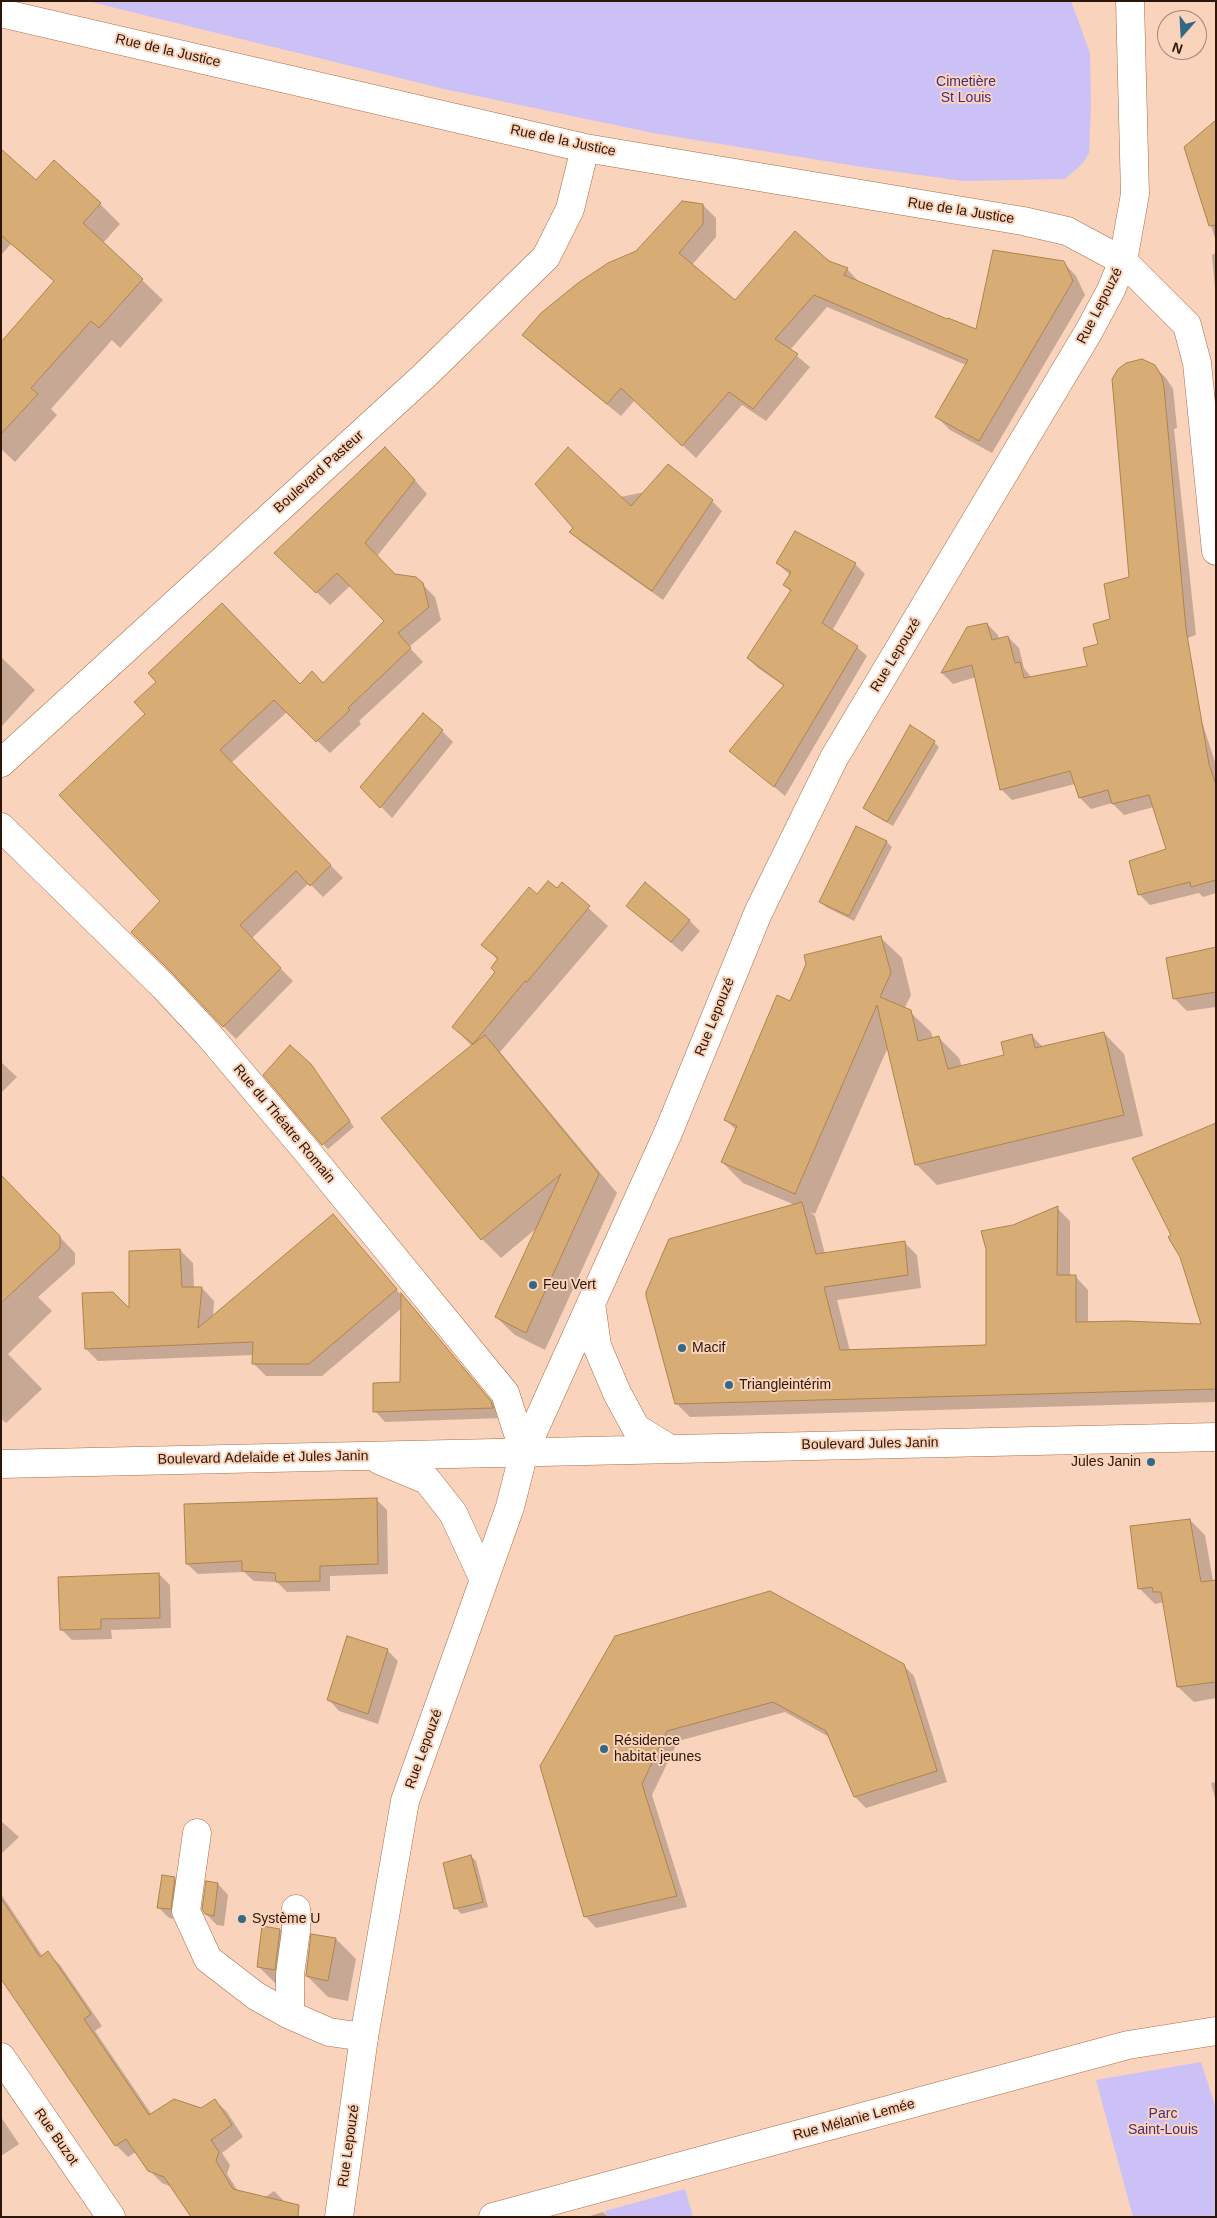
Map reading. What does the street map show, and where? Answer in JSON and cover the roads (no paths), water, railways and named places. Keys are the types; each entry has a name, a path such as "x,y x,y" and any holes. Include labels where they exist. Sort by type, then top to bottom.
{"street":[{"name":"Rue Lepouzé","path":"339,2217 364,2037 405,1801 510,1507 524,1452 668,1133 758,913 834,758 1089,331 1111,290 1123,261 1135,194 1130,1"},
{"name":"Rue de la Justice","path":"1,13 585,148 1022,221 1067,231 1123,261 1187,325 1197,363 1216,551"},
{"name":"Boulevard Pasteur","path":"1,763 416,383 546,257 570,209 585,148"},
{"name":"Rue du Théatre Romain","path":"1,826 195,1020 305,1149 505,1393 524,1452"},
{"path":"591,1303 597,1346 617,1393 636,1428 670,1449"},
{"name":"Boulevard Jules Janin","path":"524,1452 1216,1437"},
{"name":"Boulevard Adelaide et Jules Janin","path":"1,1464 524,1452"},
{"path":"371,1456 427,1480 453,1513 484,1580"},
{"path":"197,1833 186,1912 208,1959 256,1996 290,2016 329,2032 364,2037"},
{"path":"290,2016 290,1974 296,1931 296,1909"},
{"name":"Rue Mélanie Lemée","path":"493,2217 1128,2045 1216,2031"},
{"name":"Rue Buzot","path":"1,2057 112,2217"}],"place":[{"name":"Feu Vert","path":"533,1285"},
{"name":"Macif","path":"682,1348"},
{"name":"Triangleintérim","path":"729,1385"},
{"name":"Jules Janin","path":"1151,1462"},
{"name":"Résidence habitat jeunes","path":"604,1749"},
{"name":"Système U","path":"242,1919"}],"park label":[{"name":"Cimetière St Louis","path":"966,90"},
{"name":"Parc Saint-Louis","path":"1163,2122"}]}
